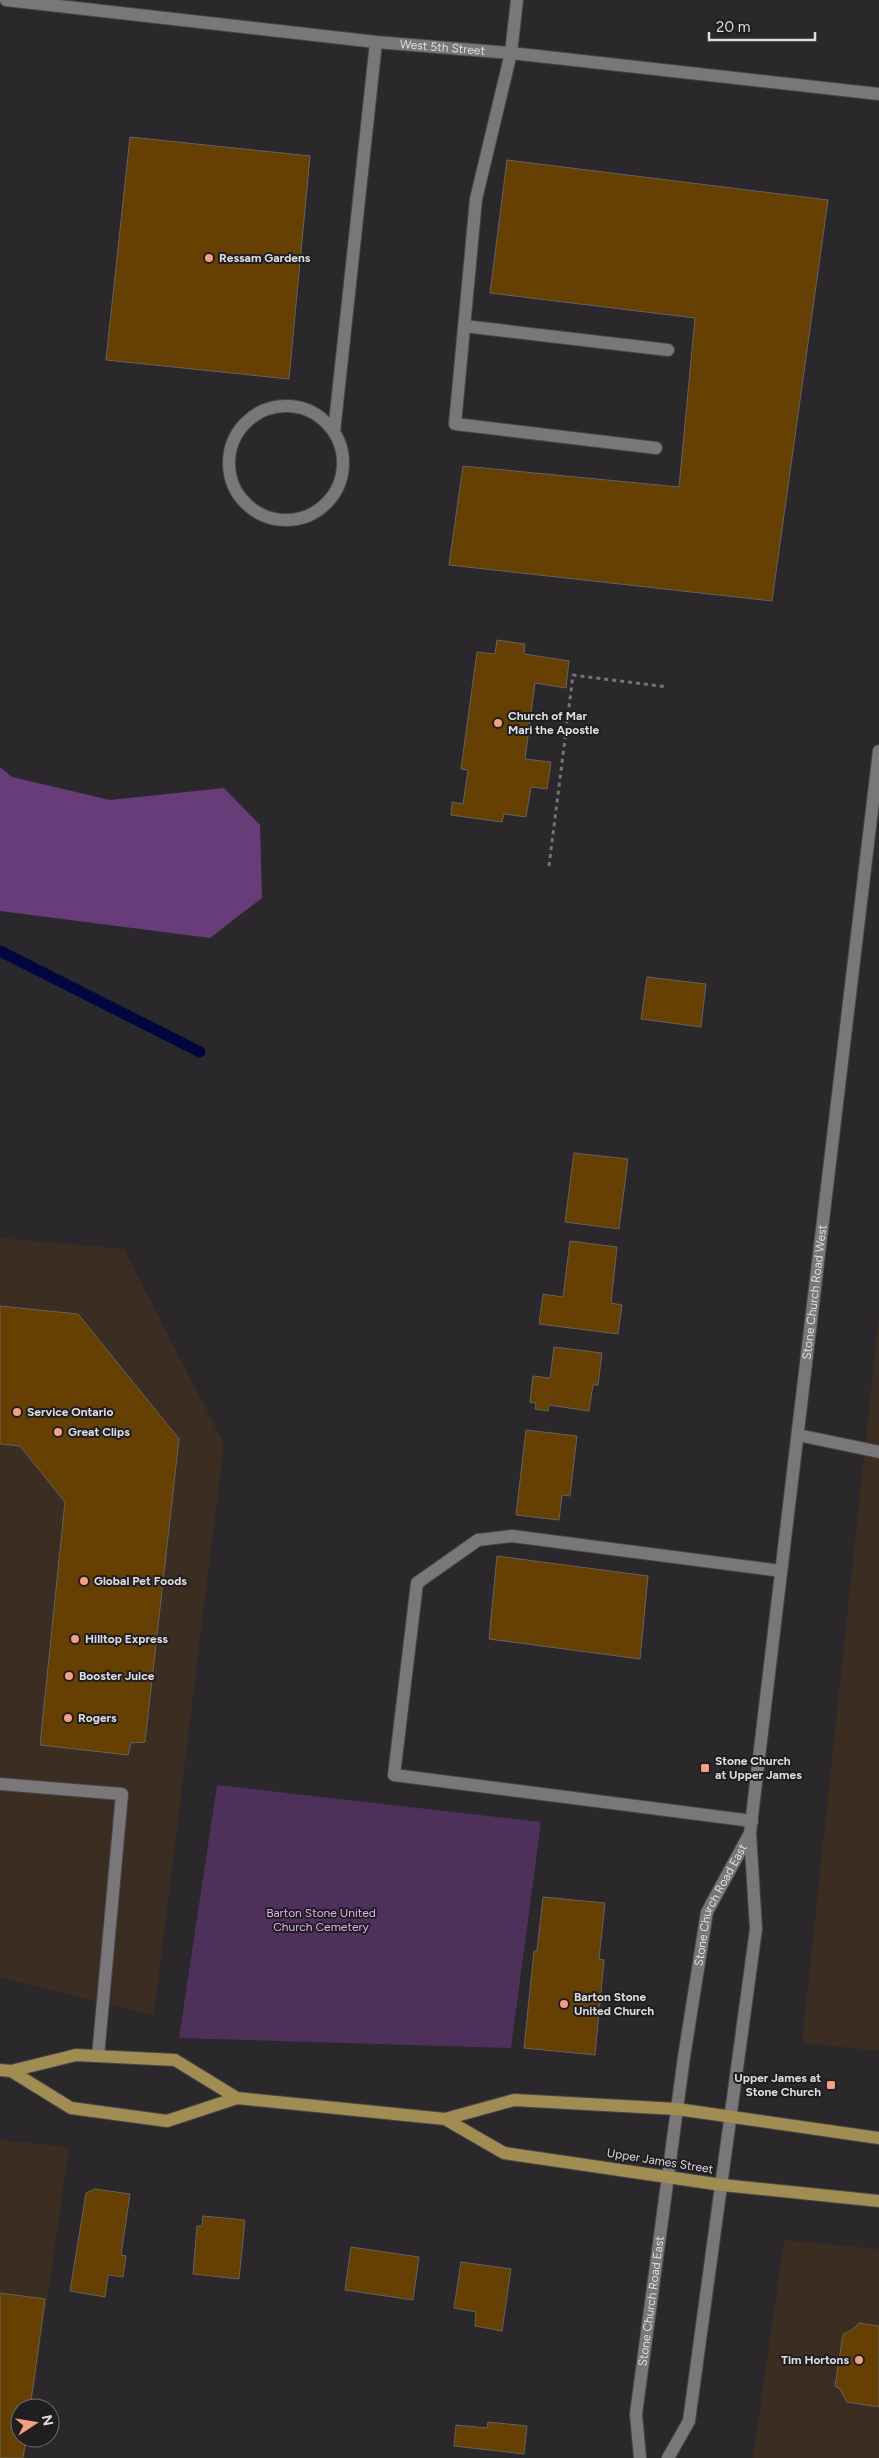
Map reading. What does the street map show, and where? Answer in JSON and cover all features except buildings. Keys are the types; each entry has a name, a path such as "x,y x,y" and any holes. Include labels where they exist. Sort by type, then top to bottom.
{"main road":[{"name":"West 5th Street","path":"6,0 376,42 511,53 879,94"},
{"path":"517,0 511,53 476,199 455,424 656,448"},
{"path":"334,432 320,417 304,408 285,405 266,409 250,418 237,434 230,451 229,470 235,489 247,504 263,515 281,520 299,519 317,512 330,500 340,484 344,466 342,447 334,432 376,42"},
{"path":"464,326 668,350"},
{"name":"Stone Church Road West","path":"751,1827 876,797 879,751"},
{"path":"798,1435 879,1452"},
{"path":"751,1827 394,1775 417,1583 478,1540 512,1536 781,1571"},
{"path":"0,1784 122,1794 98,2056"},
{"name":"Stone Church Road East","path":"640,2458 636,2414 677,2110 707,1912 751,1827"},
{"name":"Stone Church Road East","path":"668,2458 689,2421 756,1928 751,1827"},
{"name":"Upper James Street","path":"6,2071 76,2055 175,2060 237,2098"},
{"name":"Upper James Street","path":"6,2071 71,2108 167,2121 237,2098 445,2119 514,2100 677,2110 879,2138"},
{"name":"Upper James Street","path":"445,2119 504,2153 722,2185 879,2201"}],"path":[{"path":"549,866 573,675 667,687"}],"shaded area":[{"path":"0,767 12,777 110,800 224,788 260,825 262,898 210,938 0,911"},
{"path":"0,1238 124,1249 224,1444 154,2015 0,1978"},
{"path":"879,1315 879,2051 802,2043"},
{"path":"0,2140 69,2147 33,2398 10,2398 10,2448 26,2448 25,2458 0,2458"},
{"path":"784,2240 879,2249 879,2458 753,2458"}],"green space":[{"name":"Barton Stone United Church Cemetery","path":"217,1785 541,1822 511,2048 179,2038"}],"waterway":[{"path":"0,951 200,1052"}],"place":[{"name":"Ressam Gardens","path":"209,258"},
{"name":"Church of Mar Mari the Apostle","path":"498,723"},
{"name":"Service Ontario","path":"17,1412"},
{"name":"Great Clips","path":"58,1432"},
{"name":"Global Pet Foods","path":"84,1581"},
{"name":"Hilltop Express","path":"75,1639"},
{"name":"Booster Juice","path":"69,1676"},
{"name":"Rogers","path":"68,1718"},
{"name":"Stone Church at Upper James","path":"705,1768"},
{"name":"Barton Stone United Church","path":"564,2004"},
{"name":"Upper James at Stone Church","path":"831,2085"},
{"name":"Tim Hortons","path":"859,2360"}]}
